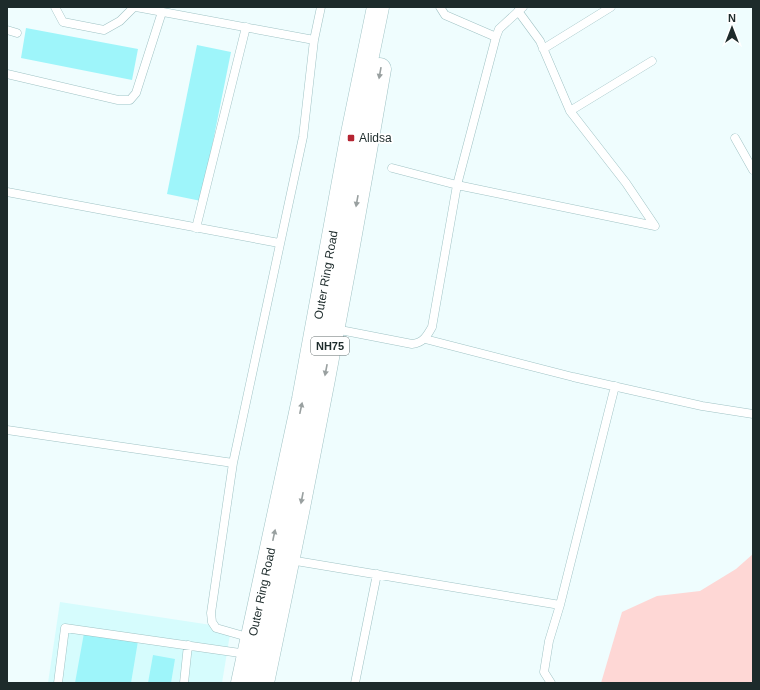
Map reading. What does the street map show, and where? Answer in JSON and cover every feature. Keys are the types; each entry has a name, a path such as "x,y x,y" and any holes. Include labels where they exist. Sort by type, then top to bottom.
{"highway":[{"name":"Outer Ring Road","path":"263,683 289,560 325,327 350,143 378,7"},
{"name":"Outer Ring Road","path":"242,683 303,399 325,327 391,7"}],"lane":[{"path":"55,7 63,22 104,30 120,21 135,7 314,40"},
{"path":"250,646 216,628 212,622 211,613 233,463 303,137 314,40 321,7"},
{"path":"440,7 445,15 496,36"},
{"path":"543,49 611,7"},
{"path":"325,327 412,344 418,344 425,339 432,327 457,185 496,36 499,29 520,9 540,41 570,111 626,183 655,226 457,185 392,168"},
{"path":"7,74 118,100 130,100 136,92 162,12"},
{"path":"196,228 246,27"},
{"path":"7,30 17,32"},
{"path":"570,111 652,61"},
{"path":"735,138 753,170"},
{"path":"7,192 279,244"},
{"path":"425,339 573,377 702,406 753,414"},
{"path":"551,683 544,672 549,641 560,605 615,386"},
{"path":"7,430 233,463"},
{"path":"289,560 560,605"},
{"path":"355,683 377,574"},
{"path":"58,683 65,628 188,645 250,646"},
{"path":"184,683 188,645"}],"shaded area":[{"path":"753,554 753,683 601,683 622,612 657,596 700,591 736,569"},
{"path":"60,602 231,628 222,683 48,683"}],"building":[{"path":"26,28 138,49 132,80 21,58"},
{"path":"197,45 231,52 201,201 167,194"},
{"path":"84,633 138,641 131,683 75,683"},
{"path":"153,655 175,659 171,683 148,683"}],"place":[{"name":"Alidsa","path":"351,138"}]}
